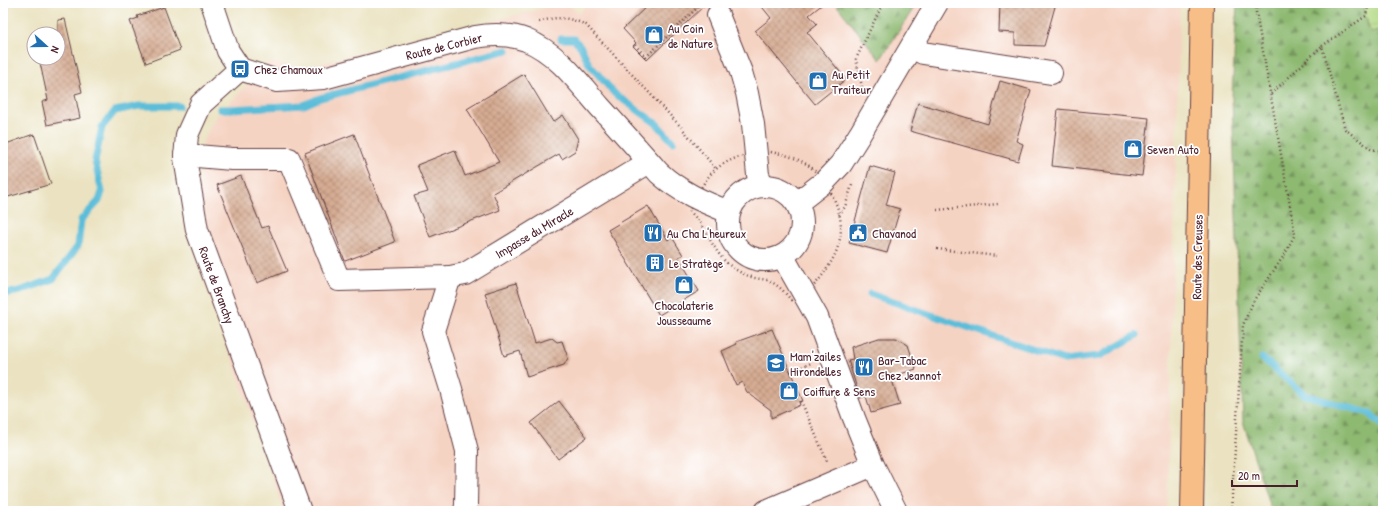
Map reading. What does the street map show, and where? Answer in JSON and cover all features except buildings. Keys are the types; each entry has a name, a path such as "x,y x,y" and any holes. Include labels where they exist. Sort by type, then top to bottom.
{"main road":[{"name":"Route des Creuses","path":"1192,511 1202,3"}],"street":[{"path":"212,3 228,51 240,69"},
{"path":"797,203 824,182 841,164 937,3"},
{"path":"718,15 741,72 747,93 753,124 758,175 763,186"},
{"name":"Route de Corbier","path":"240,69 278,81 324,78 475,37 496,35 511,36 525,40 539,47 563,65 649,162 669,182 695,199 729,212"},
{"path":"912,47 923,53 1051,74"},
{"name":"Route de Branchy","path":"240,69 201,104 187,135 185,155 197,230 300,511"},
{"name":"Impasse du Miracle","path":"185,155 232,159 289,159 339,280 450,277 465,274 649,162"},
{"path":"763,186 776,187 788,193 797,203 803,220 800,237 793,249 783,257 768,261 754,259 741,252 732,241 727,227 729,212 736,199 748,189 763,186"},
{"path":"783,257 817,318 873,465 896,511"},
{"path":"450,277 433,331 451,388 467,451 465,511"},
{"path":"766,511 873,465"}],"path":[{"path":"634,45 646,57 698,7 694,3"},
{"path":"881,98 862,87 856,59 883,3"},
{"path":"1231,511 1243,325 1254,300 1285,254 1295,234 1270,95 1256,12 1256,3"},
{"path":"1270,95 1322,46 1366,16 1369,3"},
{"path":"525,40 530,28 539,22 549,19 566,18 586,25 681,127 716,169"},
{"path":"1322,46 1345,129 1371,149 1383,151"},
{"path":"771,152 790,156 816,171 839,209 841,238 836,253 830,264 813,286 791,300 782,289 774,283 744,274 733,268 717,252 698,222 689,211 709,175 716,169 743,155 755,153 771,152"},
{"path":"937,210 998,204"},
{"path":"937,249 998,256"},
{"path":"801,401 836,481"}],"shaded area":[{"path":"565,3 579,13 589,3 835,3 880,60 917,3 1180,3 1167,511 284,511 195,251 203,141 214,119 269,62 302,68"}],"green space":[{"path":"835,3 917,3 880,60"},
{"path":"1237,3 1362,3 1370,32 1383,30 1383,511 1278,511 1270,507 1243,421 1232,97"},
{"path":"1362,3 1383,3 1383,30 1370,32"}],"waterway":[{"path":"561,39 574,39 581,47 589,64 615,94 657,124 673,142"},
{"path":"220,109 304,105 320,98 507,50"},
{"path":"3,294 20,291 53,279 78,246 81,220 99,201 102,192 95,161 102,127 115,111 139,106 179,106"},
{"path":"870,294 1064,360 1100,356 1137,335"},
{"path":"1262,358 1305,395 1369,413 1383,425"}],"place":[{"name":"Au Coin de Nature","path":"654,35"},
{"name":"Chez Chamoux","path":"240,69"},
{"name":"Au Petit Traiteur","path":"818,81"},
{"name":"Seven Auto","path":"1133,149"},
{"name":"Au Cha L'heureux","path":"653,233"},
{"name":"Chavanod","path":"858,233"},
{"name":"Le Stratège","path":"655,263"},
{"name":"Chocolaterie Jousseaume","path":"684,285"},
{"name":"Mam'zailes Hirondelles","path":"776,363"},
{"name":"Bar-Tabac Chez Jeannot","path":"864,367"},
{"name":"Coiffure & Sens","path":"789,391"}]}
